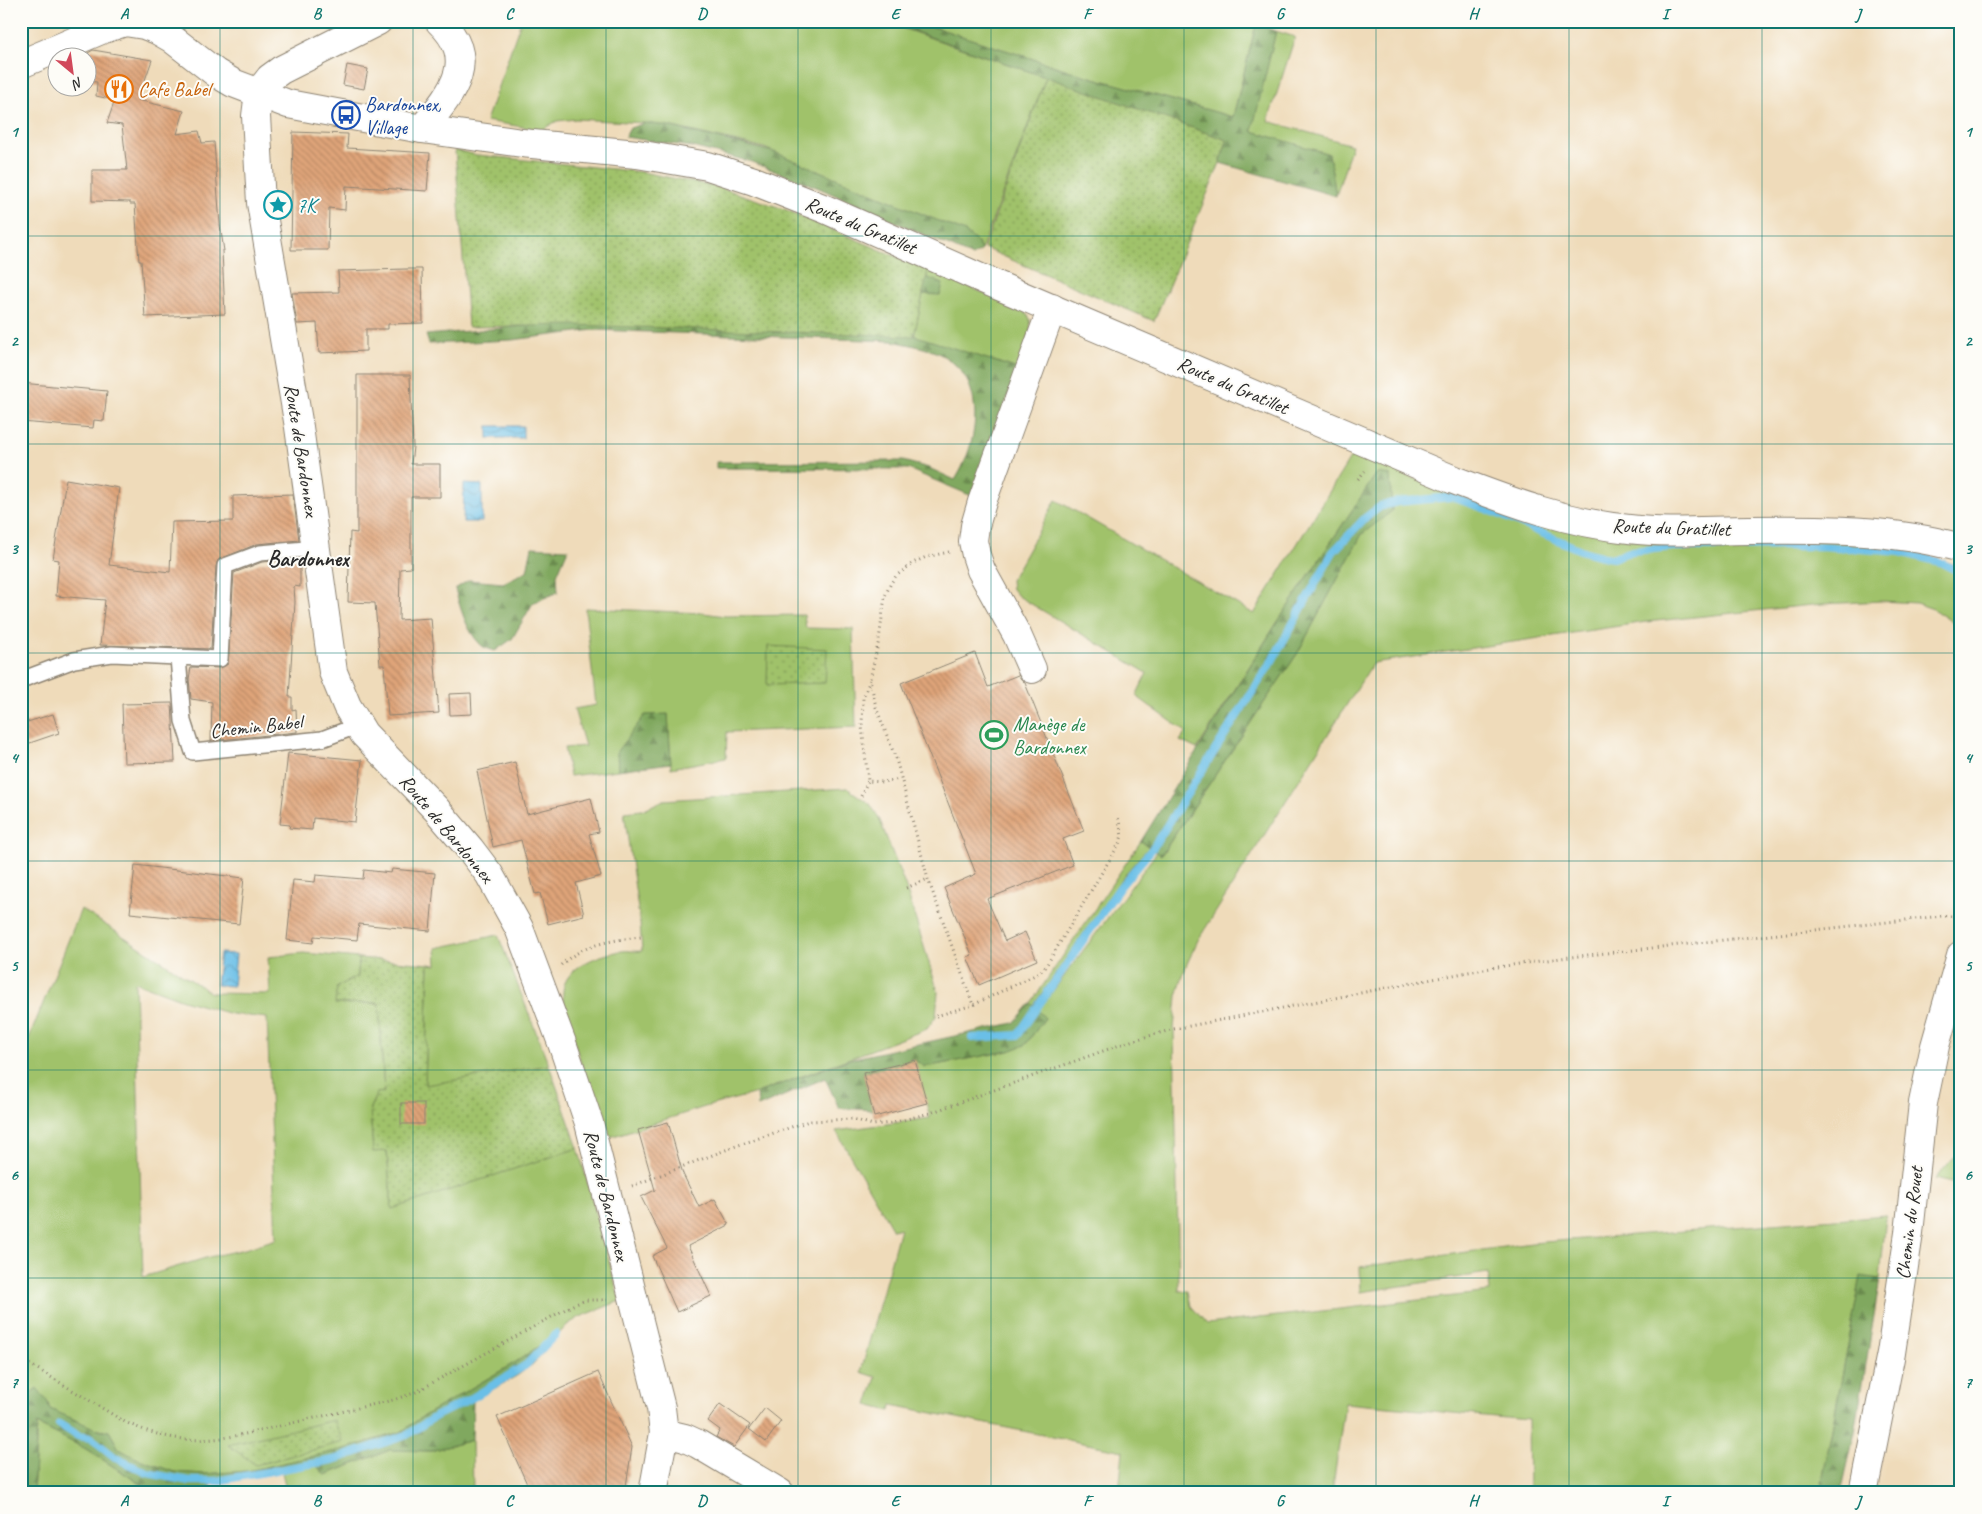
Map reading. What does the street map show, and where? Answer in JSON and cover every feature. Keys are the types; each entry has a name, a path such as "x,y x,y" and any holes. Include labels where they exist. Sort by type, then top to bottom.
{"street":[{"path":"259,92 270,78 281,70 378,21"},
{"path":"422,129 444,102 458,79 461,66 456,41 439,21"},
{"path":"21,64 101,30 125,22"},
{"name":"Route du Gratillet","path":"125,22 144,25 157,30 171,38 216,73 233,83 288,104 422,129 522,143 637,154 717,169 754,181 824,209 1454,480 1529,509 1629,530 1680,532 1841,530 1889,533 1928,539 1961,548"},
{"name":"Route de Bardonnex","path":"259,92 256,116 261,203 299,428 317,548 328,647 333,672 343,699 356,722 374,746 436,810 470,849 489,874 519,928 589,1123 661,1408 664,1433 653,1493"},
{"path":"1032,669 1017,635 981,570 974,545 975,526 1052,308"},
{"name":"Chemin du Rouet","path":"1863,1493 1891,1353 1909,1233 1923,1103 1934,1046 1961,955"},
{"path":"664,1433 685,1438 698,1444 780,1493"}],"lane":[{"path":"21,680 90,656 112,654 220,659 225,566 260,553 317,548"},
{"name":"Chemin Babel","path":"178,657 183,721 194,752 322,739 346,730 356,722"}],"path":[{"path":"861,796 868,781 862,726 863,698 870,679 879,640 885,596 896,576 913,563 926,557 974,545"},
{"path":"870,679 876,707 896,759 928,879 973,1005"},
{"path":"868,781 883,782 900,779"},
{"path":"936,1016 973,1005 1039,973 1046,966 1119,844 1122,836 1118,816"},
{"path":"906,888 928,879"},
{"path":"606,1196 795,1125 829,1119 853,1119 873,1125 892,1123 930,1112 1131,1041 1174,1028 1484,969 1561,958 1942,916 1961,916"},
{"path":"541,986 569,958 581,951 606,941 641,937"},
{"path":"21,1359 124,1422 139,1429 163,1437 215,1441 393,1400 414,1393 573,1304 586,1300 601,1299 634,1305"}],"green space":[{"path":"521,21 881,21 1046,77 981,251 978,243 965,232 764,148 668,126 645,123 576,119 557,121 541,130 486,121"},
{"path":"884,21 915,21 1083,75 1233,117 1256,25 1276,31 1252,131 1329,154 1336,196 1220,163 1227,140"},
{"path":"915,21 1245,21 1256,25 1233,117 1083,75"},
{"path":"1276,31 1295,37 1268,121 1352,145 1336,196 1329,154 1251,131"},
{"path":"1046,77 1227,140 1220,163 1154,321 984,248"},
{"path":"645,123 668,126 774,152 965,232 978,243 981,251 972,256 819,188 752,162 692,147 625,137 630,128"},
{"path":"455,150 477,155 642,172 722,188 784,209 928,270 914,336 575,325 468,327"},
{"path":"902,267 943,284 940,295 918,294 901,331 1018,369 972,496 908,469 716,468 716,462 903,461 929,468 955,480 971,444 974,406 971,389 962,373 949,360 930,350 893,341 594,330 512,340 429,344 426,335 579,321"},
{"path":"928,270 1020,308 1029,317 1029,336 1018,369 914,336"},
{"path":"1352,455 1520,518 1840,541 1922,553 1961,567 1961,628 1933,609 1916,603 1882,601 1822,604 1646,622 1373,663 1198,940 1186,966 1177,996 1174,1029 1179,1291 1188,1291 1191,1306 1207,1324 1490,1292 1488,1273 1361,1292 1360,1267 1532,1243 1886,1215 1880,1279 1861,1277 1820,1493 1529,1493 1528,1420 1345,1403 1332,1493 1119,1493 1123,1451 892,1405 890,1411 867,1405 876,1377 861,1372 900,1228 893,1230 836,1131 930,1118 915,1060 925,1067 1009,1051 1026,1044 1045,1018 1038,1011 1157,852 1162,854 1297,654 1362,534 1392,510 1377,473 1275,626 1197,749 1180,741 1186,732 1136,696 1147,673 1018,596 1012,589 1011,580 1056,500 1254,614"},
{"path":"1377,473 1390,475 1392,511 1362,534 1297,654 1161,855 1141,841 1275,626"},
{"path":"532,547 568,549 557,575 558,592 533,603 512,639 495,651 485,647 475,638 467,625 455,589 469,580 503,583 527,571"},
{"path":"585,608 703,613 725,616 804,615 806,628 853,629 856,727 727,732 726,758 671,768 668,714 617,751 618,770 570,776 564,748 585,746 574,709 596,705"},
{"path":"768,646 827,649 825,683 767,685"},
{"path":"668,714 671,763 618,770 617,751 645,715"},
{"path":"847,788 870,804 879,818 906,888 938,992 936,1016 927,1029 757,1093 708,1106 604,1139 565,1011 563,993 565,982 570,975 585,963 604,955 624,951 642,951 640,923 624,812 642,810 664,800"},
{"path":"1141,841 1149,847 1125,874 1033,1006 1031,1003"},
{"path":"81,909 211,993 270,994 268,957 303,953 359,958 358,976 337,987 336,1004 379,1003 384,1092 377,1093 370,1108 373,1151 387,1151 392,1208 578,1148 620,1301 580,1317 567,1325 533,1364 538,1347 422,1417 401,1432 341,1450 248,1471 204,1474 174,1472 136,1458 119,1449 109,1431 94,1429 79,1423 49,1409 47,1401 21,1391 21,1058","holes":["135,982 183,1000 231,1014 267,1018 276,1239 143,1277"]},
{"path":"498,935 549,1065 425,1086 429,964 437,965 436,948"},
{"path":"359,958 429,964 425,1085 549,1065 578,1148 392,1209 387,1151 373,1152 370,1108 377,1093 384,1092 379,1003 335,1004 337,987 358,976"},
{"path":"1031,1003 1045,1018 1025,1045 1009,1051 925,1067 915,1060 863,1073 873,1110 839,1108 825,1078 758,1107 757,1093 850,1059 1014,1023"},
{"path":"1961,1149 1961,1185 1935,1179"},
{"path":"1861,1276 1880,1279 1855,1432 1841,1493 1820,1493"},
{"path":"539,1346 533,1364 473,1401 472,1440 431,1451 390,1450 325,1475 317,1466 211,1485 210,1491 166,1493 147,1488 86,1449 37,1424 33,1493 21,1493 21,1451 29,1433 21,1429 21,1391 29,1394 37,1388 47,1401 50,1409 101,1431 109,1431 119,1449 136,1458 174,1472 204,1474 248,1471 341,1450 401,1432 422,1417 516,1362"},
{"path":"334,1420 343,1442 256,1465 228,1445"},
{"path":"37,1424 86,1449 147,1488 166,1493 33,1493"},
{"path":"472,1440 473,1493 301,1493 302,1485 286,1490 282,1472 317,1466 325,1475 390,1450 431,1451"}],"water":[{"path":"488,426 523,426 523,438 488,438"},
{"path":"464,484 482,485 482,522 463,522"},
{"path":"220,953 236,954 233,986 216,985"}],"building":[{"path":"98,51 152,60 138,100 184,111 177,134 199,131 202,143 214,142 220,225 224,251 222,251 225,314 145,317 135,204 130,204 130,202 92,201 92,170 127,170 122,125 107,123 115,100 98,96"},
{"path":"347,65 368,69 364,89 343,85"},
{"path":"293,132 348,134 347,148 430,153 427,191 346,186 345,210 329,208 328,250 291,250"},
{"path":"422,269 423,323 388,324 388,329 366,329 366,351 319,353 317,323 297,324 292,293 339,292 338,271"},
{"path":"357,375 410,375 413,447 411,464 440,464 440,497 411,497 411,568 400,569 399,620 431,618 439,713 388,716 384,665 380,665 375,603 348,602 350,532 357,533"},
{"path":"21,383 107,391 104,421 94,420 93,428 21,422"},
{"path":"66,479 119,488 109,565 170,572 172,522 233,521 233,496 293,494 299,540 257,544 218,560 216,566 211,649 100,645 105,600 56,596 59,560 53,559"},
{"path":"300,559 300,587 294,586 295,602 289,697 292,697 292,710 296,709 297,732 211,741 212,702 191,699 189,679 191,667 220,668 228,664 234,573 262,562"},
{"path":"975,653 988,687 1018,675 1025,683 1084,831 1063,839 1073,865 987,899 1005,941 1025,932 1037,960 979,985 967,957 972,955 944,888 976,874 901,683"},
{"path":"471,693 472,714 450,715 449,694"},
{"path":"172,703 175,762 124,763 122,704"},
{"path":"53,714 59,733 21,746 21,724"},
{"path":"288,753 362,760 355,822 313,818 312,830 289,828 290,825 280,824"},
{"path":"515,762 527,814 591,798 599,832 589,834 601,876 576,883 584,915 548,924 540,893 535,894 521,840 493,847 477,771"},
{"path":"135,865 244,878 239,924 130,913"},
{"path":"392,869 435,873 430,931 359,924 357,940 314,936 313,943 287,940 293,880 315,882 316,875 363,879 364,870 391,873"},
{"path":"915,1060 927,1103 874,1117 863,1073"},
{"path":"401,1103 424,1103 424,1124 401,1124"},
{"path":"668,1122 683,1174 699,1207 715,1199 729,1225 688,1246 711,1296 677,1312 652,1256 667,1248 641,1197 655,1190 638,1130"},
{"path":"598,1372 632,1447 625,1493 531,1493 497,1417"},
{"path":"720,1404 750,1425 734,1447 716,1437 720,1430 708,1421"},
{"path":"765,1408 781,1421 766,1442 749,1429"}],"waterway":[{"path":"972,1038 1018,1035 1120,887 1152,849 1272,661 1333,552 1365,518 1381,506 1397,502 1452,497 1489,510 1583,551 1613,558 1632,551 1675,547 1821,546 1900,552 1940,562 1961,573"},
{"path":"59,1424 78,1436 91,1438 116,1458 147,1473 189,1481 216,1481 333,1460 407,1435 436,1416 472,1398 526,1365 556,1334"}],"place":[{"name":"Cafe Babel","path":"119,89"},
{"name":"Bardonnex, Village","path":"346,115"},
{"name":"7K","path":"278,205"},
{"name":"Manège de Bardonnex","path":"994,735"}],"district":[{"name":"Bardonnex","path":"308,558"}]}
